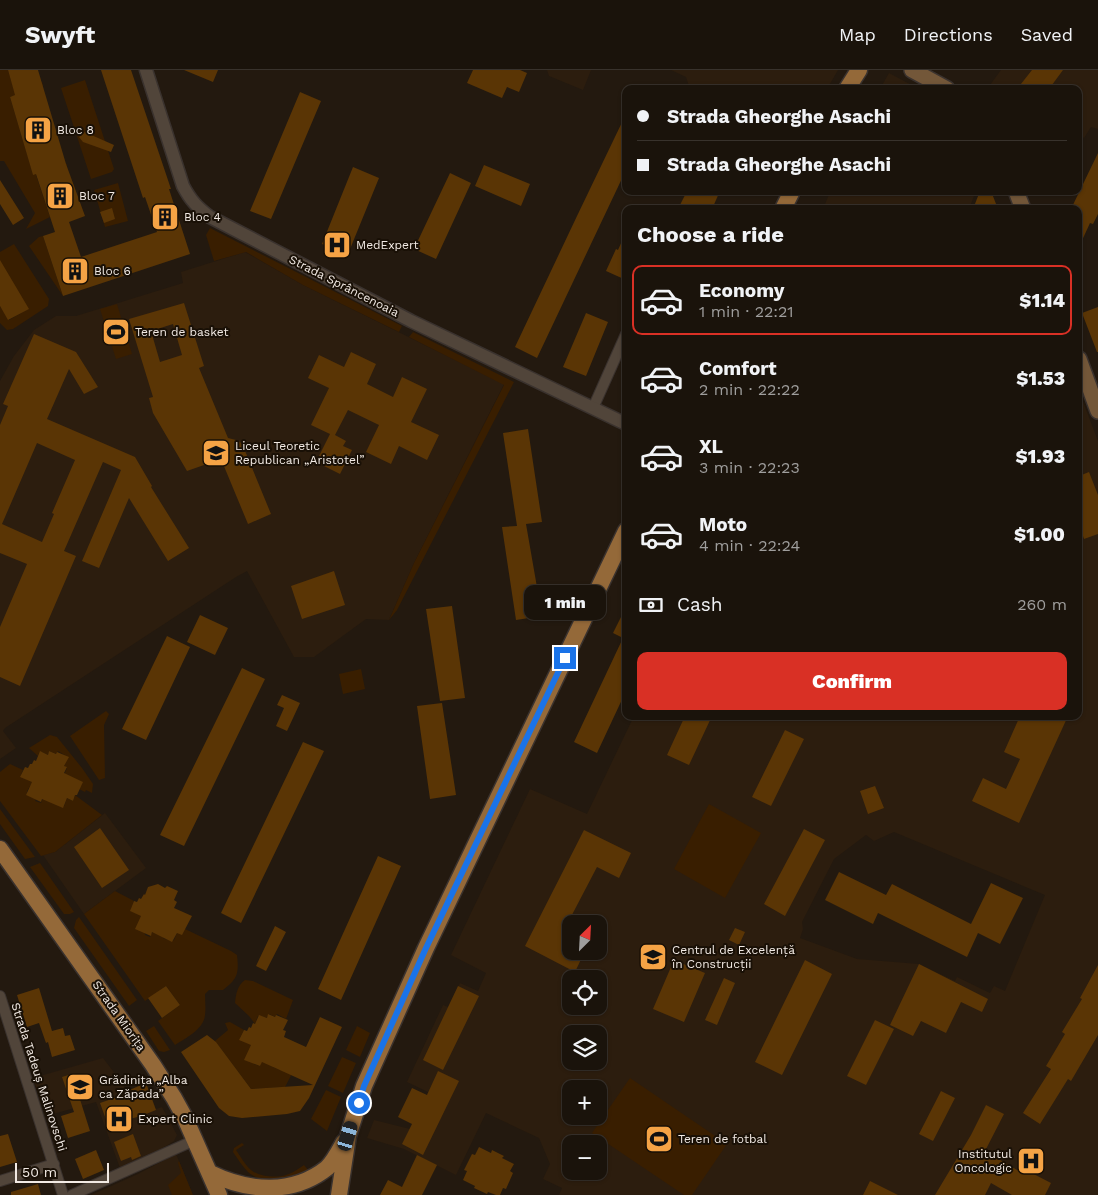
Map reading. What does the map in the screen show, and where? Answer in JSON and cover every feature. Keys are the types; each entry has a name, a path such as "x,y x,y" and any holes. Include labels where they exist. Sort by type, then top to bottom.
{"main road":[{"path":"850,85 860,70"},
{"path":"912,70 940,85"},
{"path":"1082,367 1098,411"},
{"path":"339,1195 348,1136 364,1086 426,948 622,539"},
{"name":"Strada Miorița","path":"0,849 153,1065 174,1098 219,1195"},
{"path":"210,1173 250,1189 274,1193 289,1190 302,1186 327,1168 348,1136"}],"street":[{"name":"Strada Sprâncenoaia","path":"146,70 183,186 190,200 210,217 417,324 622,422"},
{"path":"593,408 622,343"},
{"name":"Strada Tadeuș Malinovschi","path":"0,996 63,1195"},
{"path":"72,1195 195,1140"},
{"path":"0,1181 54,1164"}],"shaded area":[{"path":"0,70 8,70 14,90 42,82 43,86 10,97 33,174 67,164 36,175 50,217 26,229 35,213 4,161 0,161"},
{"path":"547,70 591,70 583,90 549,76"},
{"path":"671,70 838,70 829,85 689,85 686,77"},
{"path":"1001,70 1098,70 1098,129 1091,127 1084,138 1082,137 1082,85 990,85"},
{"path":"889,73 912,85 882,85"},
{"path":"85,80 114,169 112,172 91,179 61,88"},
{"path":"118,183 128,221 105,227 94,190"},
{"path":"829,195 974,195 971,205 825,205"},
{"path":"210,228 402,326 399,332 303,285 246,252 214,261 206,235"},
{"path":"43,236 63,296 29,246 39,237"},
{"path":"14,244 49,299 48,306 13,329 7,330 0,323 0,306 9,320 28,309 0,272 0,252"},
{"path":"245,252 303,285 504,384 414,563 389,620 366,619 314,657 294,657 247,571 5,728 3,731 16,748 0,759 0,381 14,356 34,330 56,316 76,316 183,283 181,272"},
{"name":"Teren de basket","path":"117,304 132,354 116,359 100,309"},
{"path":"413,332 514,382 397,610 389,620 414,563 504,385 409,337"},
{"name":"Centrul de Excelență în Construcții","path":"1082,399 1098,441 1098,1195 559,1195 562,1188 543,1179 550,1164 539,1138 486,1113 456,1175 404,1149 367,1138 374,1120 410,1129 428,1092 407,1082 443,1005 448,1007 460,983 478,991 486,973 451,955 530,789 587,814 632,720 1082,720","holes":["894,832 1045,895 1005,991 994,986 990,993 957,977 955,981 919,964 857,959 800,938 803,929 802,922 834,859 866,835 874,841"]},
{"path":"361,669 365,689 343,694 339,674"},
{"path":"106,711 109,714 104,725 105,778 99,780 70,736"},
{"path":"50,735 57,737 82,768 93,784 92,793 79,789 82,784 80,781 64,775 67,768 64,766 67,759 66,756 58,751 56,754 49,751 48,755 42,752 38,756 29,748"},
{"path":"10,764 23,770 22,777 34,782 29,788 27,795 36,799 35,801 41,803 44,795 61,807 64,806 67,798 73,801 75,795 102,815 55,852 41,856 0,801 0,772"},
{"path":"709,804 761,833 725,898 674,869"},
{"path":"0,809 35,857 25,859 0,824"},
{"path":"105,813 146,868 84,914 43,855 55,852"},
{"path":"40,863 74,912 64,914 30,867"},
{"path":"115,891 134,901 131,911 144,916 145,935 150,937 154,929 165,934 163,938 171,941 174,940 177,933 185,929 237,955 238,967 235,979 223,990 209,990 205,994 204,1020 194,1033 175,1045 158,1021 180,1005 166,986 145,1001 84,914"},
{"path":"79,917 137,1000 129,1006 74,928"},
{"path":"245,980 253,981 293,1000 286,1019 277,1014 275,1017 269,1014 267,1018 258,1016 255,1024 235,1003 236,993"},
{"path":"230,1022 244,1030 240,1038 253,1045 254,1064 260,1066 263,1058 275,1063 273,1067 280,1070 296,1066 285,1087 251,1089 215,1041 228,1030 225,1023"},
{"path":"154,1026 170,1050 159,1051 146,1031"},
{"path":"357,1026 370,1033 360,1057 346,1050"},
{"path":"342,1057 356,1063 343,1093 328,1086"},
{"path":"103,1058 123,1084 126,1091 146,1083 156,1109 162,1107 177,1135 174,1141 160,1150 120,1168 96,1102 46,1116 33,1078"},
{"name":"Teren de fotbal","path":"630,1078 727,1144 692,1195 684,1195 607,1143 607,1135 595,1135 592,1133 598,1125 607,1125 607,1111"},
{"path":"326,1090 341,1097 327,1131 311,1119"},
{"path":"242,1143 244,1145 236,1150 254,1172 273,1177 282,1176 304,1165 309,1171 298,1177 286,1180 272,1181 253,1176 233,1152 234,1148"},
{"path":"176,1154 193,1195 91,1195 138,1174"},
{"path":"179,1161 193,1195 172,1195 168,1185 181,1173"}],"building":[{"path":"8,70 38,70 66,164 85,216 69,222 81,257 157,232 145,197 143,198 101,70 131,70 171,189 169,189 190,254 63,296 43,236 55,232 36,174 33,175 10,97 15,95"},
{"path":"184,70 218,70 213,82"},
{"path":"473,70 520,70 527,73 519,92 507,87 502,98 467,83"},
{"path":"1032,70 1063,70 1052,85 1020,85"},
{"path":"300,92 321,101 271,219 250,211"},
{"path":"622,122 622,178 537,358 515,347"},
{"path":"86,131 114,145 111,152 83,142 79,137"},
{"path":"1098,153 1098,214 1093,224 1090,223 1082,240 1082,205 1073,205 1078,195 1082,195 1082,186"},
{"path":"484,165 530,184 521,206 475,186"},
{"path":"353,167 379,178 348,254 322,244"},
{"path":"450,173 471,183 436,259 414,249"},
{"path":"0,180 24,218 13,225 0,204"},
{"path":"685,195 718,195 714,205 680,205"},
{"path":"978,195 993,195 996,205 975,205"},
{"path":"112,208 115,219 104,223 100,212"},
{"path":"622,241 622,278 606,271 616,249 618,250"},
{"path":"0,260 29,309 8,320 0,306"},
{"path":"184,303 204,366 199,368 228,438 240,442 243,446 271,514 248,524 221,459 187,471 153,413 149,398 153,397 129,319","holes":["173,324 182,355 160,362 151,331"]},
{"path":"1098,307 1098,352 1097,352 1082,313"},
{"path":"586,313 608,322 586,376 563,367"},
{"path":"34,334 76,352 98,387 84,394 69,369 47,419 135,457 151,487 189,548 168,561 129,498 99,568 82,561 121,470 103,462 64,551 76,556 20,686 0,677 0,627 27,564 0,553 0,425 8,406 3,404","holes":["37,443 75,460 52,513 54,514 42,542 2,524"]},
{"path":"351,352 376,364 367,384 393,397 402,377 427,389 411,422 439,435 427,460 399,446 391,464 366,452 379,425 348,410 335,435 346,441 343,446 352,450 340,474 316,462 330,434 311,425 329,388 308,378 319,355 344,367"},
{"path":"528,429 542,522 526,524 542,616 516,620 502,527 517,526 503,433"},
{"path":"1089,472 1098,495 1098,534 1084,539 1082,533 1082,475"},
{"path":"334,571 345,605 302,619 291,586"},
{"path":"452,606 465,698 440,701 426,609"},
{"path":"200,615 228,628 215,655 187,642"},
{"path":"622,615 622,638 613,633"},
{"path":"167,636 190,647 146,740 122,729"},
{"path":"622,640 622,700 597,753 574,742"},
{"path":"242,668 265,679 184,846 160,835"},
{"path":"282,695 300,703 287,731 276,726 284,708 277,705"},
{"path":"442,703 456,795 430,799 417,706"},
{"path":"683,720 710,720 689,765 667,755"},
{"path":"1018,720 1066,720 1019,823 972,801 983,778 1006,789 1020,759 1004,752"},
{"path":"785,730 804,739 771,806 752,797"},
{"path":"303,742 324,751 241,923 221,913"},
{"path":"40,751 48,755 49,751 56,754 57,752 69,757 64,766 67,767 64,773 83,782 73,801 67,798 63,808 42,799 41,802 26,795 32,782 20,777 25,767 28,768 34,760 36,761"},
{"path":"875,786 884,808 868,814 860,791"},
{"path":"100,828 129,870 102,888 74,847"},
{"path":"804,829 825,840 785,916 764,904"},
{"path":"584,830 631,853 619,878 597,867 572,915 562,915 562,960 581,960 576,970 571,970 525,946"},
{"path":"378,856 401,866 341,1000 318,989"},
{"path":"839,872 886,895 892,884 971,924 991,883 1023,898 1000,944 978,933 967,957 878,913 873,924 825,900"},
{"path":"158,884 178,891 174,900 177,902 174,908 192,916 182,935 177,933 172,942 152,932 151,936 135,929 141,916 130,911 134,901 137,902 139,898 141,899 145,895 148,887"},
{"path":"275,926 286,932 266,971 256,966"},
{"path":"735,928 745,932 739,945 729,940"},
{"path":"674,960 705,973 684,1022 653,1009"},
{"path":"805,960 832,974 782,1075 755,1062"},
{"path":"919,964 988,999 982,1012 961,1002 946,1033 921,1021 913,1036 890,1025"},
{"path":"1098,965 1098,1035 1071,1081 1068,1079 1040,1124 1023,1113 1051,1069 1046,1066 1065,1034 1062,1032 1082,999 1080,998"},
{"path":"724,978 735,983 717,1025 705,1020"},
{"path":"166,986 180,1005 162,1018 148,998"},
{"path":"458,986 479,996 443,1070 423,1060"},
{"path":"39,988 52,1031 63,1028 65,1036 70,1035 75,1050 52,1057 48,1042 46,1043 39,1023 27,1027 17,995"},
{"path":"268,1014 288,1020 283,1030 286,1031 284,1037 306,1047 320,1017 342,1027 309,1098 300,1111 242,1118 229,1116 219,1108 181,1052 207,1035 216,1042 251,1089 313,1085 262,1062 260,1066 244,1060 251,1045 239,1040 244,1030 247,1031 253,1023 255,1024 259,1015 267,1018"},
{"path":"875,1020 894,1029 866,1085 847,1076"},
{"path":"438,1071 459,1081 423,1155 402,1144 412,1124 398,1117 412,1088 427,1095"},
{"path":"72,1074 90,1131 68,1138 61,1116 74,1112 62,1077"},
{"path":"146,1083 156,1110 108,1125 100,1103 126,1094 125,1092"},
{"path":"941,1091 955,1098 933,1141 919,1134"},
{"path":"986,1105 1004,1114 985,1151 1019,1171 1020,1167 1051,1183 1045,1195 1012,1195 991,1183 985,1195 935,1195 971,1135"},
{"path":"8,1134 17,1162 0,1167 0,1136"},
{"path":"133,1134 141,1156 132,1160 131,1157 121,1161 114,1142"},
{"path":"479,1147 491,1153 492,1150 514,1164 510,1171 513,1173 506,1189 503,1188 500,1195 488,1192 487,1194 463,1180 467,1171 464,1170 472,1154 475,1155"},
{"path":"96,1150 104,1170 83,1179 75,1159"},
{"path":"417,1155 437,1165 422,1195 380,1195 388,1180 402,1187"},
{"path":"870,1181 898,1195 863,1195"},
{"path":"38,1184 41,1195 11,1195 11,1192"}],"place":[{"name":"Bloc 8","path":"38,130"},
{"name":"Bloc 7","path":"60,196"},
{"name":"Bloc 4","path":"165,217"},
{"name":"MedExpert","path":"337,245"},
{"name":"Bloc 6","path":"75,271"},
{"name":"Teren de basket","path":"116,332"},
{"name":"Liceul Teoretic Republican „Aristotel”","path":"216,453"},
{"name":"Centrul de Excelență în Construcții","path":"653,957"},
{"name":"Grădinița „Alba ca Zăpada”","path":"80,1087"},
{"name":"Expert Clinic","path":"119,1119"},
{"name":"Teren de fotbal","path":"659,1139"},
{"name":"Institutul Oncologic","path":"1031,1161"}],"route":[{"path":"359,1103 364,1086 426,948 565,658"}]}
